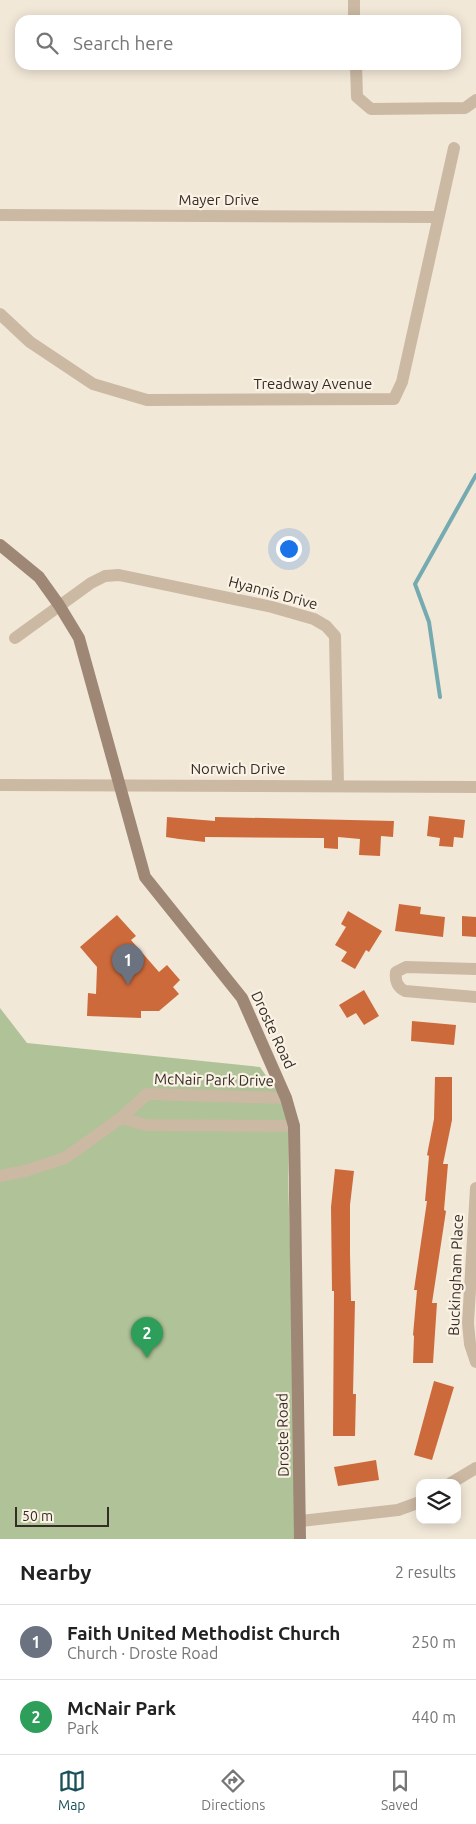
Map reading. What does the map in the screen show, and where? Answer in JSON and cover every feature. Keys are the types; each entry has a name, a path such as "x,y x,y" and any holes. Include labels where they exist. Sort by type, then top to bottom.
{"street":[{"path":"354,0 354,15"},
{"path":"356,70 357,97 371,109 465,108 476,100"},
{"name":"Treadway Avenue","path":"0,314 30,342 93,384 147,400 394,399 402,382 454,148"},
{"name":"Mayer Drive","path":"0,215 438,217"},
{"name":"Droste Road","path":"0,545 39,577 79,638 145,877 242,998 286,1098 294,1126 300,1539"},
{"name":"Hyannis Drive","path":"15,638 91,582 105,576 120,575 272,607 314,619 326,626 335,636 338,785"},
{"name":"Norwich Drive","path":"0,785 476,787"},
{"path":"476,968 406,967 396,972 395,980 400,989 405,992 476,996"},
{"name":"McNair Park Drive","path":"0,1176 25,1171 65,1158 121,1118 147,1094 286,1098"},
{"path":"121,1118 146,1125 294,1126"},
{"name":"Buckingham Place","path":"476,1188 468,1323 470,1344 476,1362"},
{"path":"458,1479 476,1468"},
{"path":"301,1521 398,1510 416,1503"}],"green space":[{"path":"0,1008 27,1043 260,1067 289,1109 288,1177 299,1539 0,1539"}],"building":[{"path":"429,816 465,820 463,838 454,837 453,847 439,846 440,838 427,836"},
{"path":"167,817 215,821 215,817 394,821 393,837 381,836 380,856 359,855 360,839 338,837 338,849 324,848 324,838 205,837 205,842 166,837"},
{"path":"399,904 421,907 420,914 445,917 443,937 395,931"},
{"path":"348,911 382,931 369,952 366,950 355,969 341,961 347,952 335,945 346,927 341,924"},
{"path":"117,915 136,936 131,940 159,972 167,965 180,980 173,987 179,994 159,1011 141,1011 141,1018 87,1016 88,993 96,994 97,967 80,947"},
{"path":"462,916 476,917 476,937 462,936"},
{"path":"364,990 379,1016 364,1025 356,1013 347,1018 339,1005"},
{"path":"412,1021 456,1025 454,1045 411,1041"},
{"path":"435,1077 452,1077 452,1120 443,1164 448,1164 444,1210 446,1211 432,1303 437,1303 433,1363 413,1363 413,1335 417,1290 414,1290 427,1201 425,1201 429,1156 427,1155 434,1119"},
{"path":"335,1169 354,1171 350,1205 350,1253 351,1301 355,1301 353,1394 356,1394 355,1436 333,1436 334,1291 332,1291 331,1207"},
{"path":"434,1381 454,1387 432,1460 414,1455"},
{"path":"376,1460 379,1480 338,1486 334,1467"}],"waterway":[{"path":"440,697 429,622 415,584 476,475"}],"place":[{"name":"Faith United Methodist Church","path":"128,985"},
{"name":"McNair Park","path":"147,1358"}]}
